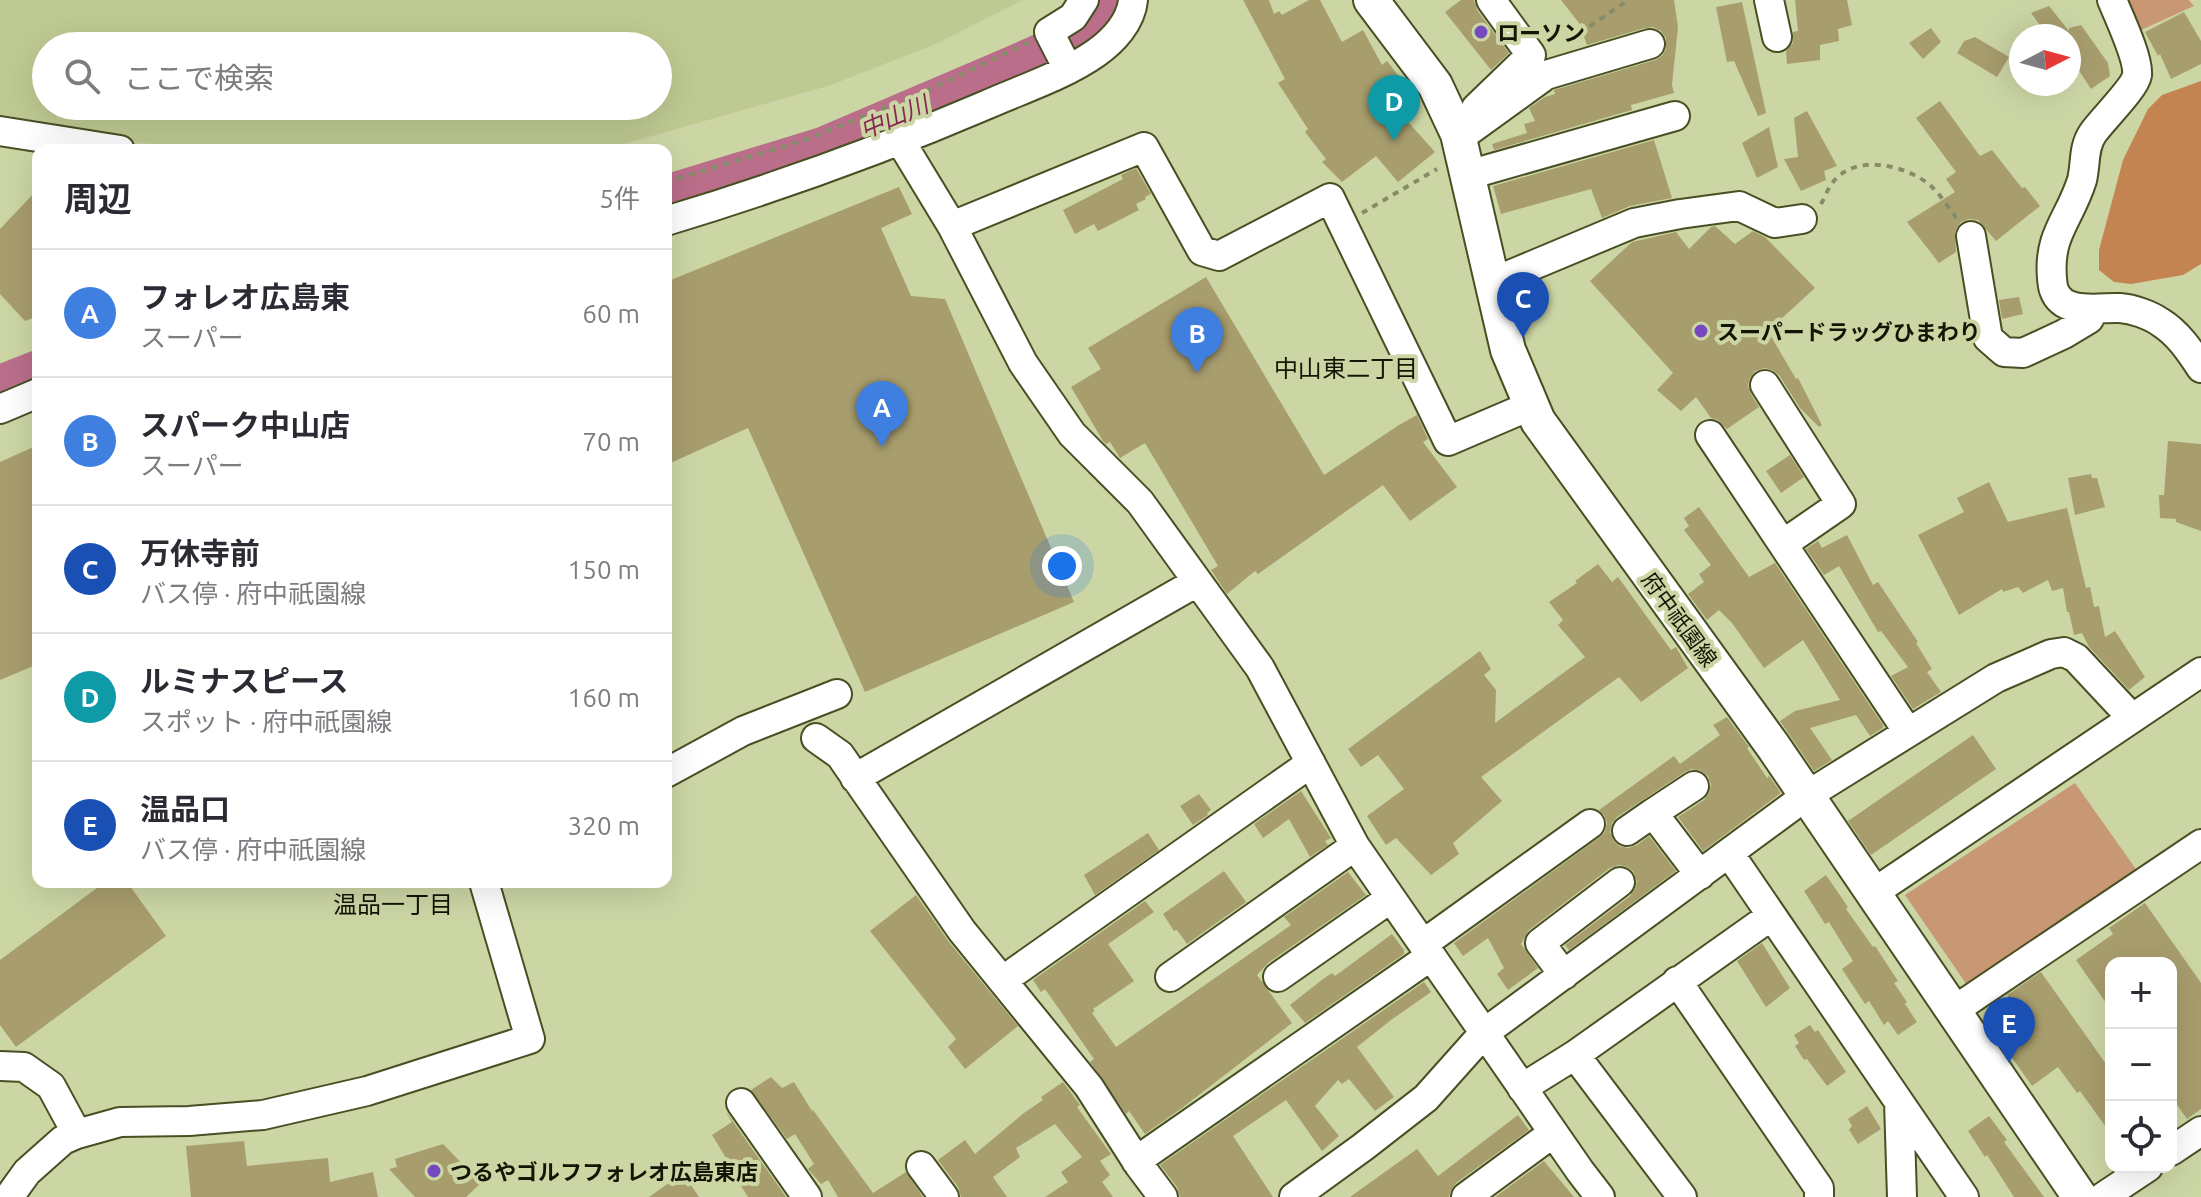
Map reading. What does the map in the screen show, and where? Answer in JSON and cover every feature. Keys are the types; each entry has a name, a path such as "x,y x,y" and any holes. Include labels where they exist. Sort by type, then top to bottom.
{"main road":[{"name":"府中祇園線","path":"1371,0 1435,85 1461,149 1508,350 1538,421 1806,796 2080,1197"}],"street":[{"path":"1059,51 1084,0"},
{"path":"672,219 744,198 901,142 1059,51 1097,53 1118,34 1133,0"},
{"path":"1461,149 1531,55 1491,0"},
{"path":"1769,0 1777,37"},
{"path":"2112,0 2137,65 2137,79 2091,135 2085,151 2083,176 2054,240 2051,269 2053,290 2061,301 2079,308 2122,308 2161,323 2184,344 2201,368"},
{"path":"1461,149 1546,75 1650,44"},
{"path":"1461,149 1675,116"},
{"path":"0,131 82,144"},
{"path":"901,142 952,226 1023,363 1072,434 1140,502 1260,668 1355,846 1600,1197"},
{"path":"952,226 1144,147 1202,251 1219,256 1330,198 1448,441 1530,406"},
{"path":"1493,282 1634,223 1739,206 1775,223 1802,219"},
{"path":"1971,236 1988,338 2004,352 2023,353 2051,340 2089,319 2094,310"},
{"path":"1765,385 1841,504 1783,544"},
{"path":"0,409 32,396"},
{"path":"1710,435 1908,732"},
{"path":"855,778 1197,582"},
{"path":"1294,1197 1426,1098 1484,1033 1806,796 1996,678 2051,654 2064,652 2076,658 2132,718"},
{"path":"1873,893 2201,672"},
{"path":"672,770 743,731 837,694"},
{"path":"816,738 840,755 962,931 1089,1087 1163,1197"},
{"path":"1016,971 1311,763"},
{"path":"1627,831 1694,786"},
{"path":"1653,813 1700,875"},
{"path":"1136,1161 1427,950 1590,824"},
{"path":"1953,1011 2201,844"},
{"path":"1170,977 1355,846"},
{"path":"1729,853 1964,1197"},
{"path":"1564,975 1540,943 1620,882"},
{"path":"9,1197 27,1172 63,1140 77,1134 120,1122 263,1115 367,1091 530,1039 486,888"},
{"path":"1278,977 1391,898"},
{"path":"1522,1088 1575,1055 1771,916"},
{"path":"1677,981 1819,1188 1819,1197"},
{"path":"1575,1055 1682,1197"},
{"path":"0,1066 24,1067 51,1086 77,1134"},
{"path":"1899,1102 1902,1197"},
{"path":"741,1103 807,1197"},
{"path":"2177,1147 2201,1131"},
{"path":"1466,1197 1553,1133"},
{"path":"921,1166 944,1197"},
{"path":"2103,1197 2139,1173"}],"path":[{"path":"672,180 802,141 918,95 1059,51"},
{"path":"1343,224 1461,149"},
{"path":"1802,219 1817,213 1834,181 1852,169 1882,164 1907,171 1931,186 1971,236"}],"shaded area":[{"path":"0,0 1023,0 938,43 831,85 624,144 150,144 0,121"},
{"path":"2126,0 2189,0 2194,6 2139,31"},
{"path":"2201,81 2201,264 2183,275 2131,284 2114,282 2099,270 2099,250 2123,160 2148,109 2162,95"},
{"path":"2075,783 2138,872 1967,985 1905,895"}],"building":[{"path":"1243,0 1269,0 1274,14 1279,11 1282,15 1309,0 1320,0 1342,42 1363,30 1382,65 1387,61 1401,79 1383,94 1435,152 1398,182 1376,156 1342,182 1322,162 1326,159 1305,132 1308,129 1278,83 1285,79"},
{"name":"ローソン","path":"1461,0 1474,0 1477,10 1509,53 1491,70 1445,12"},
{"path":"1561,0 1674,0 1678,27 1672,85 1674,93 1631,105 1632,110 1494,150 1492,144 1527,133 1524,124 1535,121 1529,108 1555,94 1554,90 1655,60 1666,49 1666,38 1653,27 1587,45 1579,23"},
{"path":"1795,0 1847,0 1852,25 1838,29 1839,41 1820,45 1820,60 1787,64 1786,51 1793,43 1793,32 1798,31"},
{"path":"1742,2 1766,113 1758,116 1734,61 1727,62 1716,7"},
{"path":"2049,6 2063,24 2039,24 2031,13"},
{"path":"2184,12 2201,41 2201,64 2171,79 2160,54 2158,56 2145,32"},
{"path":"2081,25 2108,63 2110,76 2091,89 2081,74"},
{"path":"1931,28 1941,42 1923,59 1909,43"},
{"path":"1975,37 2009,57 1997,77 1957,53 1964,41"},
{"path":"1940,101 1980,156 1992,150 2040,206 1996,241 1978,220 1961,222 1955,231 1956,252 1939,263 1907,222 1955,192 1946,179 1956,172 1916,118"},
{"path":"1807,111 1837,166 1824,171 1826,180 1801,191 1784,159 1798,157 1794,118"},
{"path":"1769,127 1778,167 1757,178 1742,143"},
{"path":"1654,140 1672,198 1630,206 1602,218 1591,189 1501,214 1493,186"},
{"path":"1136,168 1151,194 1136,204 1139,210 1098,231 1094,224 1075,234 1063,210 1123,179 1121,175"},
{"path":"899,187 912,214 881,228 911,296 945,299 1074,602 865,692 748,428 672,462 672,280"},
{"path":"32,195 32,318 25,321 0,294 0,229"},
{"name":"スーパードラッグひまわり","path":"1715,226 1735,244 1753,231 1765,237 1815,288 1768,331 1798,378 1822,425 1819,427 1800,408 1779,375 1765,368 1755,371 1748,385 1759,407 1727,429 1711,418 1696,397 1681,411 1657,390 1673,373 1590,281 1632,242 1676,232 1689,249"},
{"path":"1206,277 1324,475 1417,415 1428,439 1423,442 1457,487 1410,521 1383,485 1258,574 1255,571 1227,594 1211,570 1218,566 1145,443 1120,458 1110,442 1106,444 1103,441 1071,387 1101,369 1088,348"},
{"path":"2019,297 2023,314 2002,319 1999,300"},
{"path":"2168,441 2201,444 2201,531 2176,522 2176,519 2160,518 2159,495 2164,495"},
{"path":"32,448 32,667 0,680 0,462"},
{"path":"1790,455 1804,477 1781,493 1766,471"},
{"path":"2091,474 2092,478 2097,478 2105,507 2075,515 2068,478"},
{"path":"1989,482 2008,522 2067,508 2086,588 2090,587 2094,607 2099,606 2105,637 2115,631 2145,677 2129,690 2089,647 2082,633 2074,635 2063,588 2052,591 2048,580 2023,593 2018,587 2003,592 2002,589 1959,615 1918,535 1964,512 1957,498"},
{"path":"1699,507 1749,577 1775,563 1883,725 1870,736 1856,715 1810,728 1832,760 1814,771 1780,721 1795,711 1840,700 1803,640 1764,668 1719,610 1707,620 1688,594 1704,582 1699,574 1711,565 1684,530 1689,526 1684,518"},
{"path":"1847,535 1873,585 1878,582 1918,642 1932,669 1927,672 1941,692 1913,709 1891,676 1908,667 1881,631 1878,632 1839,566 1824,575 1806,549 1818,541 1822,548"},
{"path":"1598,564 1612,582 1618,577 1671,650 1676,647 1688,668 1641,702 1619,677 1481,777 1502,801 1453,843 1459,854 1431,875 1396,838 1386,845 1367,816 1404,789 1378,755 1361,767 1348,749 1480,651 1491,669 1484,675 1496,690 1495,723 1585,657 1558,625 1563,620 1549,602"},
{"path":"1727,717 1767,778 1769,776 1781,793 1703,851 1678,817 1704,800 1711,784 1708,776 1701,771 1692,769 1685,772 1617,817 1610,832 1619,846 1628,848 1649,836 1676,871 1569,950 1565,945 1635,889 1637,881 1633,871 1619,865 1610,868 1529,930 1521,944 1538,968 1508,990 1497,974 1504,968 1488,938 1463,956 1454,943 1605,832 1607,823 1599,810 1674,756 1680,764 1720,735 1713,725"},
{"path":"1973,735 1996,769 1871,855 1848,821"},
{"path":"1301,791 1331,838 1325,841 1328,845 1310,857 1289,819 1263,838 1254,824"},
{"path":"1199,794 1211,810 1193,825 1180,806"},
{"path":"1148,833 1159,850 1095,895 1084,875"},
{"path":"1224,871 1246,902 1187,944 1163,914"},
{"path":"1348,872 1366,895 1268,963 1257,975 1292,1023 1145,1134 1129,1111 1126,1114 1090,1062 1094,1059 1045,989 1041,992 1033,980 1145,901 1154,912 1108,944 1134,981 1093,1009 1095,1011 1092,1013 1116,1047 1291,925 1284,917"},
{"path":"1826,875 1848,907 1846,909 1898,981 1894,983 1917,1022 1898,1035 1888,1021 1884,1025 1869,1001 1865,1004 1842,969 1853,961 1829,922 1825,924 1804,891"},
{"path":"97,888 131,888 166,936 16,1047 0,1025 0,960"},
{"path":"916,895 949,942 1018,1026 965,1069 948,1047 956,1039 870,931"},
{"path":"2145,903 2201,983 2201,1109 2187,1119 2177,1105 2177,957 2105,957 2105,1001 2076,960 2113,934 2109,928"},
{"path":"1392,934 1404,954 1305,1023 1290,1005 1323,979 1332,973 1335,976"},
{"path":"1762,943 1790,988 1766,1007 1737,961"},
{"path":"2041,972 2105,1063 2105,1126 2058,1067 2032,1086 1987,1022 2012,1003 2007,995"},
{"path":"1424,982 1431,992 1357,1047 1394,1097 1375,1111 1349,1079 1342,1084 1338,1080 1315,1106 1339,1136 1322,1151 1286,1100 1233,1136 1273,1197 1180,1197 1177,1187 1160,1165"},
{"path":"1810,1025 1815,1032 1818,1030 1846,1072 1827,1086 1795,1046 1799,1043 1794,1035"},
{"path":"771,1077 782,1088 794,1082 873,1193 906,1172 923,1197 838,1197 828,1180 821,1184 808,1169 814,1164 795,1134 787,1139 751,1090"},
{"path":"1063,1082 1111,1154 1100,1161 1110,1175 1102,1182 1113,1197 1045,1197 1068,1182 1061,1172 1082,1157 1055,1124 1016,1148 1020,1157 993,1177 1007,1197 961,1197 958,1187 938,1160 965,1140 975,1154"},
{"path":"1867,1106 1881,1129 1858,1144 1849,1130 1852,1126 1848,1119"},
{"path":"727,1113 786,1197 748,1197 712,1135 732,1122"},
{"path":"1518,1115 1529,1130 1456,1183 1449,1197 1350,1197 1417,1149 1438,1176"},
{"path":"1989,1116 2044,1197 2014,1197 1987,1155 1985,1157 1968,1131"},
{"path":"244,1141 247,1166 328,1158 330,1182 373,1172 378,1197 191,1197 186,1146"},
{"name":"つるやゴルフフォレオ広島東店","path":"443,1144 481,1183 466,1197 415,1197 389,1169 397,1167 395,1159"},
{"path":"1544,1161 1574,1197 1495,1197"},
{"path":"683,1173 699,1197 649,1197"}],"waterway":[{"name":"中山川","path":"672,193 823,147 1071,40 1087,26 1097,0"},
{"name":"中山川","path":"0,385 32,372"}],"place":[{"name":"ローソン","path":"1481,32"},
{"name":"ルミナスピース","path":"1394,141"},
{"name":"スーパードラッグひまわり","path":"1701,331"},
{"name":"万休寺前","path":"1523,338"},
{"name":"スパーク中山店","path":"1197,373"},
{"name":"フォレオ広島東","path":"882,447"},
{"name":"温品口","path":"2009,1063"},
{"name":"つるやゴルフフォレオ広島東店","path":"434,1171"}],"district":[{"name":"中山東二丁目","path":"1346,368"},
{"name":"温品一丁目","path":"393,904"}]}
